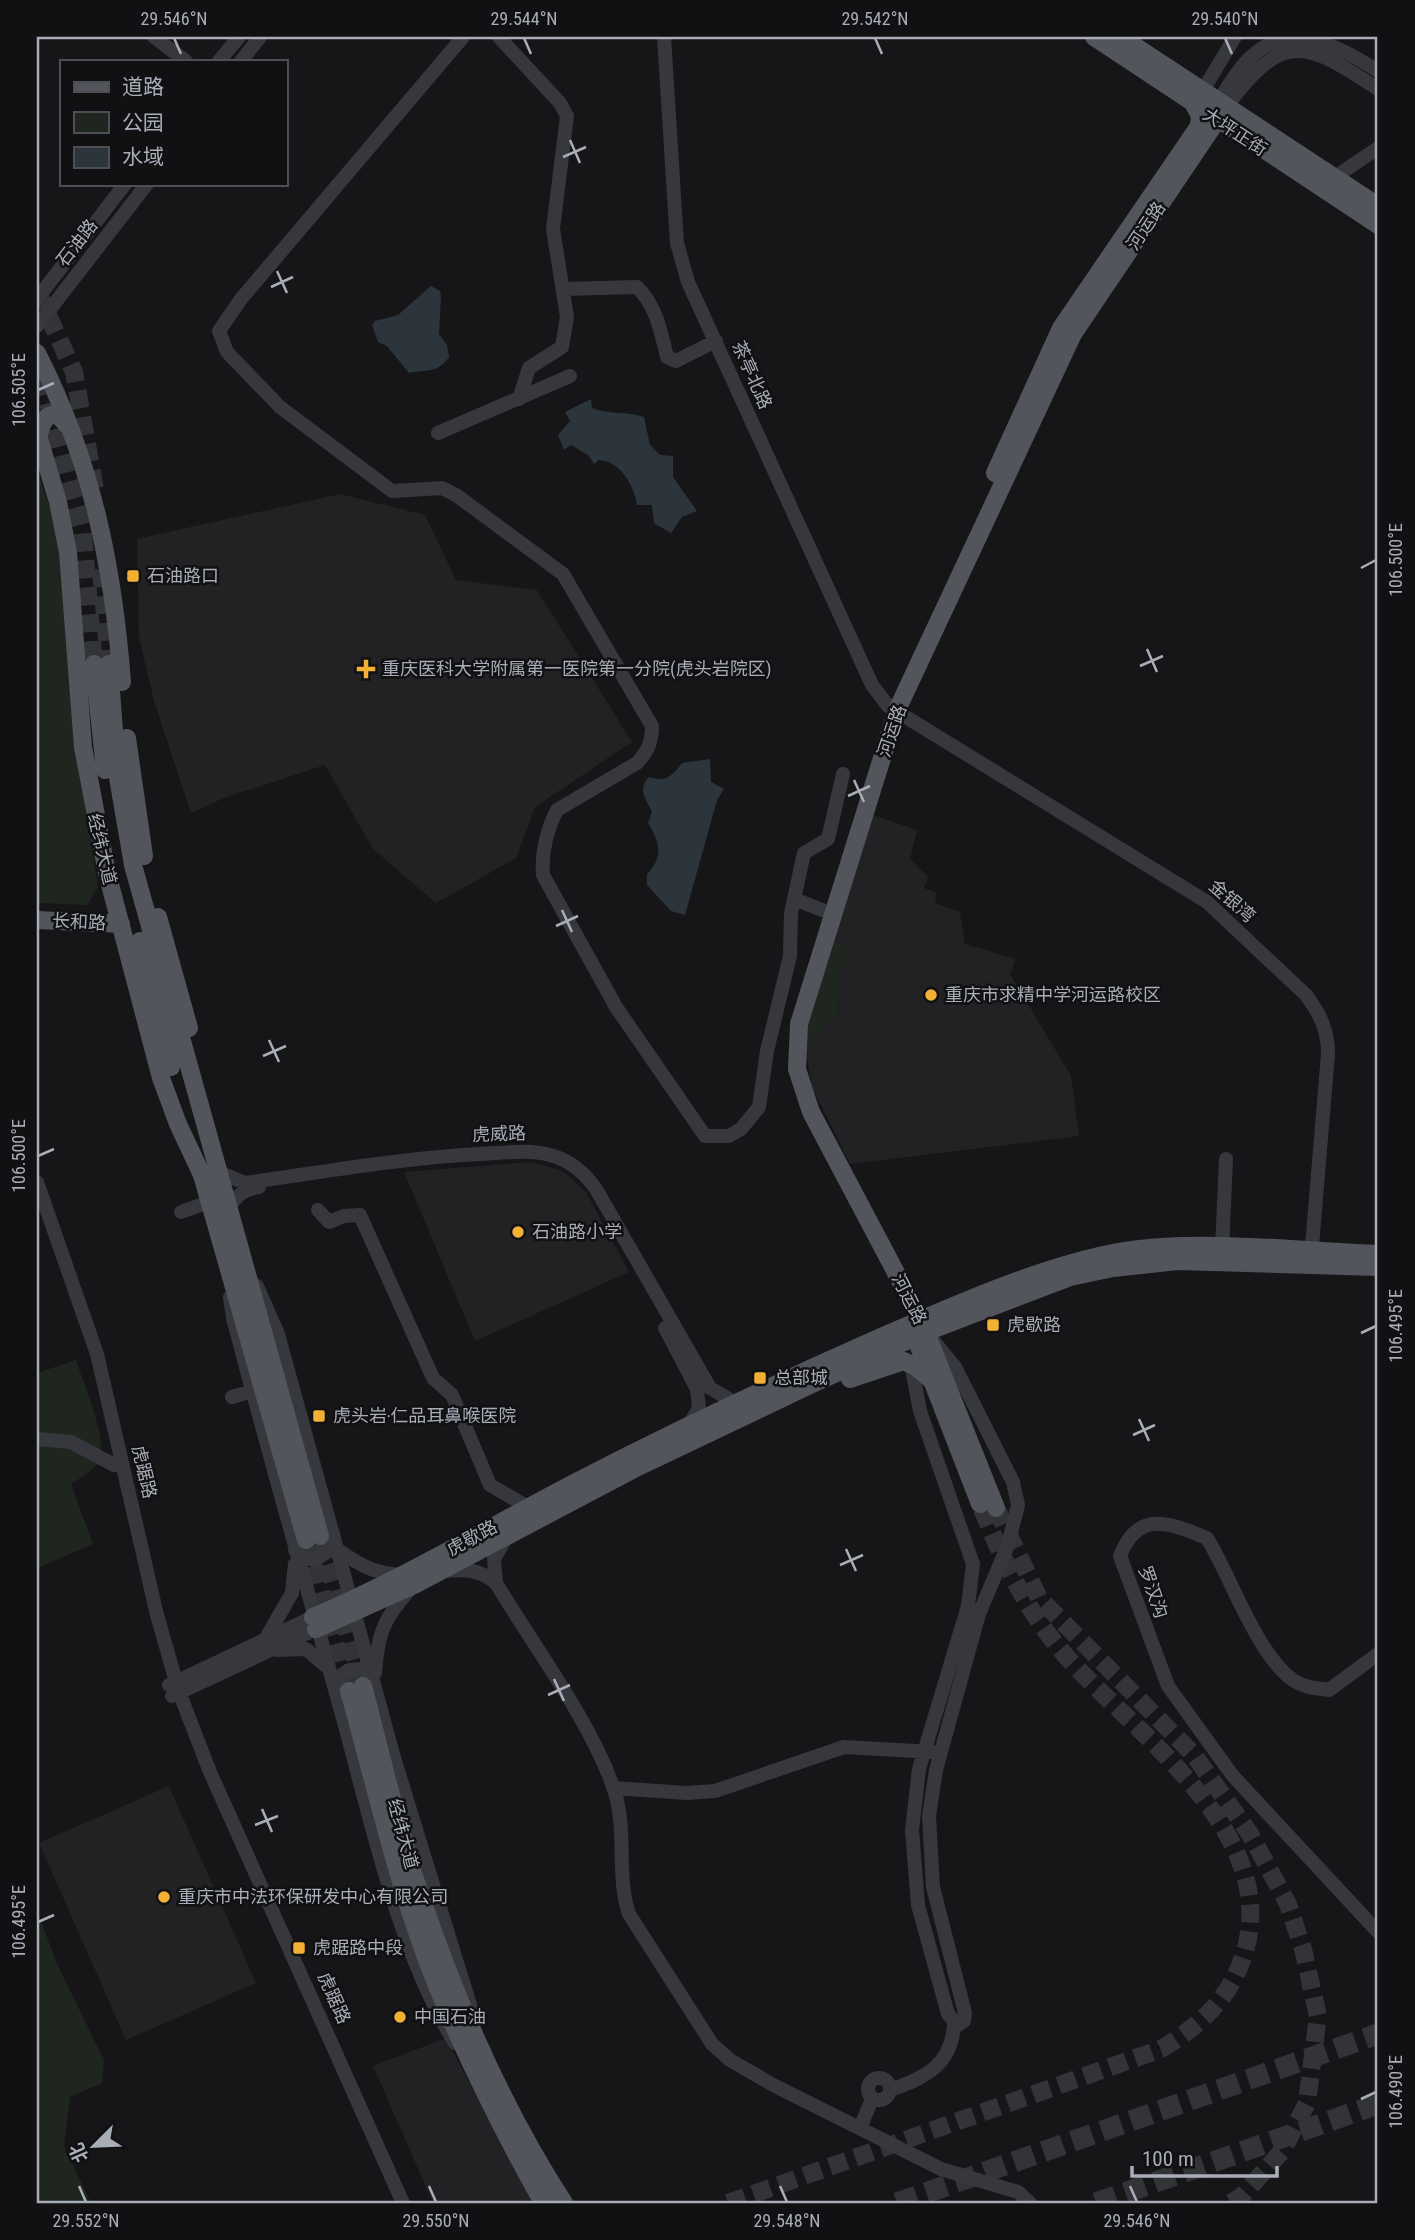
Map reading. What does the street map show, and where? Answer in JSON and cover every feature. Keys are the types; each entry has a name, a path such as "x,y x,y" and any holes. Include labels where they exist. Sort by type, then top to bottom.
{"main road":[{"name":"大坪正街","path":"1094,37 1335,177 1378,206"},
{"name":"大坪正街","path":"1121,37 1198,98"},
{"name":"河运路","path":"1198,98 1199,127 1061,328 893,708 822,910 789,1024 789,1072 802,1116 918,1328 932,1381 988,1506 918,1328 811,1112 797,1069 799,1024 893,708 1073,334 1195,154 1221,110"},
{"name":"大坪正街","path":"1221,110 1242,136 1378,225"},
{"path":"1195,154 1218,137 1242,136"},
{"path":"37,353 55,388 93,494 104,536 113,581 137,820 159,918 192,1037 209,1131"},
{"path":"37,435 50,414 60,415 67,425"},
{"name":"经纬大道","path":"37,435 64,526 83,747 92,803 119,918 161,1078 178,1124 202,1175 313,1539"},
{"path":"202,1175 176,1089 122,867 106,781 102,664 133,865 173,1017 246,1261 313,1539"},
{"name":"长和路","path":"37,910 119,918"},
{"name":"长和路","path":"37,920 119,918"},
{"name":"虎歇路","path":"315,1623 410,1579 528,1507 734,1402 1067,1265 1147,1248 1222,1249 1378,1267"},
{"name":"虎歇路","path":"410,1579 436,1572 634,1469 808,1386 918,1328 1070,1277 1113,1268 1178,1261 1378,1254"},
{"path":"808,1386 852,1378 897,1362 911,1364 932,1381"},
{"name":"经纬大道","path":"356,1689 414,1874 451,1979 490,2070 564,2203"},
{"name":"经纬大道","path":"356,1689 425,1953 482,2087 543,2203"}],"street":[{"path":"153,37 185,60"},
{"path":"220,60 239,37"},
{"path":"243,60 260,37"},
{"path":"463,37 227,317 219,331 227,352 280,407 392,491 442,488 449,491 563,574 652,726 652,738 647,752 638,763 557,810 551,822 542,862 543,875 616,1007 705,1136 729,1136 741,1129 759,1107 767,1051 790,956 793,899 804,853 828,839 843,774"},
{"path":"499,37 560,103 567,116 553,229 567,317 562,347 529,368 519,399"},
{"name":"茶亭北路","path":"664,37 677,243 688,282 872,685 893,708"},
{"path":"1198,98 1235,37"},
{"path":"1198,98 1223,87 1251,56 1276,42 1301,37 1329,44 1378,71"},
{"path":"1221,110 1258,66 1290,52 1304,51 1328,58 1378,89"},
{"path":"1221,110 1242,66"},
{"path":"1335,177 1378,148"},
{"name":"石油路","path":"37,299 123,186"},
{"name":"石油路","path":"37,326 145,186"},
{"path":"563,289 637,287 646,296 659,325 667,357 676,361 716,341"},
{"path":"438,433 570,376"},
{"name":"金银湾","path":"893,708 1207,902 1306,995 1317,1010 1328,1037 1311,1258"},
{"path":"793,899 822,910"},
{"name":"虎威路","path":"221,1173 245,1183 429,1157 536,1152 566,1161 587,1176 596,1189 710,1388 734,1402"},
{"path":"1222,1249 1226,1158"},
{"name":"虎威路","path":"230,1206 237,1195 247,1189 437,1163 538,1159 562,1166 582,1181 590,1193 691,1375 700,1401 690,1423"},
{"name":"虎踞路","path":"37,1182 97,1354 173,1689"},
{"path":"181,1212 209,1202"},
{"name":"虎踞路","path":"37,1205 75,1313 173,1689 404,2203"},
{"path":"318,1210 329,1222 344,1216 360,1215 433,1378 452,1395 490,1485 528,1507"},
{"path":"225,1254 233,1318 252,1391 313,1539 315,1623 328,1669"},
{"path":"918,1328 955,1367 1017,1494 1017,1517 979,1614 941,1753 929,1834 935,1896 965,2013 961,2024 954,2024"},
{"path":"911,1364 920,1412 970,1549 981,1575 989,1576 997,1570"},
{"path":"232,1397 252,1391"},
{"path":"37,1439 71,1442 114,1465"},
{"name":"罗汉沟","path":"1378,1654 1329,1690 1309,1688 1292,1679 1257,1637 1207,1538 1170,1523 1154,1523 1132,1532 1126,1541 1120,1556 1168,1686 1233,1776 1378,1932"},
{"path":"496,1583 494,1559 511,1532"},
{"path":"313,1539 381,1574 410,1579 383,1624 377,1646 356,1689"},
{"path":"265,1639 292,1593 313,1539"},
{"path":"860,2128 872,2099 882,2100 890,2090 932,2072 952,2041 954,2024 948,2014 922,1923 914,1872 913,1809 924,1751 971,1594 970,1549"},
{"path":"338,1550 354,1607 356,1689"},
{"path":"436,1572 468,1569 482,1573 496,1583 588,1736 613,1788 618,1805 623,1896 629,1914 712,2044 730,2060 775,2086 941,2169 1018,2192 1030,2203"},
{"name":"虎歇路","path":"173,1689 265,1639 315,1623"},
{"name":"虎歇路","path":"173,1689 258,1654 315,1623"},
{"path":"258,1654 289,1648 306,1649 356,1689"},
{"path":"613,1788 700,1793 845,1747 941,1753"}],"shaded area":[{"name":"重庆医科大学附属第一医院第一分院(虎头岩院区)","path":"340,494 425,515 456,580 537,590 632,742 535,807 516,858 436,903 373,849 325,765 224,798 191,813 154,701 139,637 137,539"},
{"name":"重庆市求精中学河运路校区","path":"873,815 917,830 910,859 928,877 924,888 937,893 935,903 960,912 965,944 1016,959 1010,974 1071,1076 1079,1136 850,1164 812,1087 805,1046 837,1016 842,963 832,938"},
{"name":"石油路小学","path":"531,1162 563,1171 586,1192 629,1272 475,1341 404,1172"},
{"path":"169,1786 256,1983 126,2040 39,1843"},
{"path":"446,2038 532,2203 433,2203 373,2066"}],"green space":[{"path":"37,469 67,562 75,738 98,887 87,905 37,903"},
{"path":"832,939 851,948 848,963 842,963 837,1016 805,1046 808,1022"},
{"path":"76,1360 100,1437 100,1458 88,1473 71,1484 93,1544 37,1568 37,1373"},
{"path":"37,1911 58,1966 104,2060 102,2083 70,2097 64,2146 91,2203 37,2203"}],"water":[{"path":"431,286 440,291 439,334 447,345 449,357 431,370 409,373 387,346 378,342 372,325 375,321 398,315"},
{"path":"591,399 592,408 644,417 650,445 660,455 673,456 673,477 697,511 682,517 671,533 654,523 652,505 637,505 629,482 619,469 607,461 599,460 594,464 588,455 571,445 564,450 558,435 570,421 565,412"},
{"path":"710,759 711,782 724,789 717,800 685,915 671,911 647,885 647,874 656,862 658,849 648,823 652,812 643,790 649,777 668,777 682,763"}],"tunnel":[{"path":"37,291 74,372 95,489"},
{"path":"41,377 83,533 94,664"},
{"path":"101,569 109,664"},
{"path":"728,2203 1161,2049 1213,2009 1232,1983 1239,1968 1245,1951 1250,1907 1241,1865 1222,1825 1162,1752 1052,1639 1016,1584 980,1504"},
{"path":"996,1508 1039,1598 1194,1755 1250,1834 1288,1904 1303,1949 1318,2016 1307,2103 1283,2150 1242,2196 1231,2203"},
{"path":"321,1538 362,1683"},
{"path":"306,1540 349,1691"},
{"path":"897,2203 1378,2034"},
{"path":"1096,2203 1378,2104"}],"place":[{"name":"石油路口","path":"133,576"},
{"name":"重庆医科大学附属第一医院第一分院(虎头岩院区)","path":"366,669"},
{"name":"重庆市求精中学河运路校区","path":"931,995"},
{"name":"石油路小学","path":"518,1232"},
{"name":"虎歇路","path":"993,1325"},
{"name":"总部城","path":"760,1378"},
{"name":"虎头岩‧仁品耳鼻喉医院","path":"319,1416"},
{"name":"重庆市中法环保研发中心有限公司","path":"164,1897"},
{"name":"虎踞路中段","path":"299,1948"},
{"name":"中国石油","path":"400,2017"}]}
